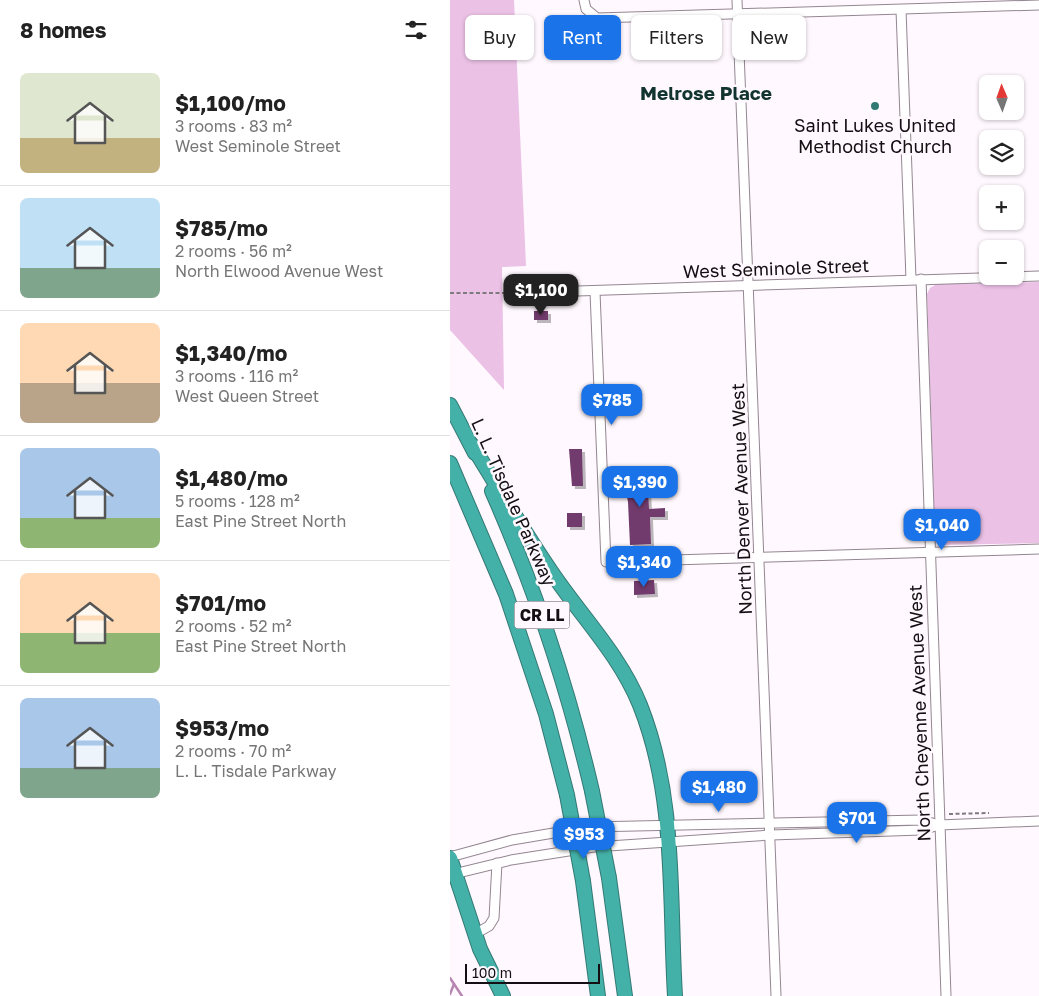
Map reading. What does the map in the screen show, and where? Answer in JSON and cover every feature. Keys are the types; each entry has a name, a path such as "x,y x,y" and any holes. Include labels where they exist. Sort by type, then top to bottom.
{"highway":[{"name":"L. L. Tisdale Parkway","path":"450,405 472,446 507,525 537,602 570,704 592,791 610,878 625,996"},
{"path":"472,446 548,567 607,646 630,684 650,738 670,843 675,996"},
{"name":"CR LL","path":"450,463 488,546 546,714 567,795 583,881 598,996"},
{"path":"450,858 452,874 475,934 503,996"}],"street":[{"path":"584,0 591,15 597,18 732,15"},
{"name":"North Denver Avenue West","path":"737,0 738,15"},
{"path":"738,15 901,10 912,5 1039,5"},
{"path":"901,10 911,279"},
{"name":"North Denver Avenue West","path":"740,60 776,996"},
{"name":"West Seminole Street","path":"515,293 595,292 911,279 1039,276"},
{"name":"North Cheyenne Avenue West","path":"921,279 946,996"},
{"path":"595,292 606,562 930,554 1039,549"},
{"path":"450,858 512,840 589,827 922,820 939,825"},
{"path":"452,874 497,863 594,847 771,835 922,830 939,825 1039,821"},
{"path":"475,934 489,926 494,918 497,863"}],"path":[{"path":"450,294 515,293"},
{"path":"939,814 989,813"}],"shaded area":[{"path":"450,0 514,0 515,15 465,15 465,60 517,60 526,266 502,267 504,390 450,330"},
{"path":"1024,282 1039,282 1039,543 941,545 935,538 927,294 930,288 937,284 1024,285"}],"building":[{"path":"534,311 548,311 548,320 534,320"},
{"path":"569,449 582,449 583,486 572,486"},
{"path":"647,471 649,509 665,508 665,517 650,517 651,544 630,545 628,502 622,472"},
{"path":"567,513 582,513 582,527 567,527"},
{"path":"654,580 655,594 634,595 634,581"}],"waterway":[{"path":"450,978 462,996"},
{"path":"450,994 454,984"}],"place":[{"name":"Saint Lukes United Methodist Church","path":"875,106"}],"district":[{"name":"Melrose Place","path":"706,92"}]}
